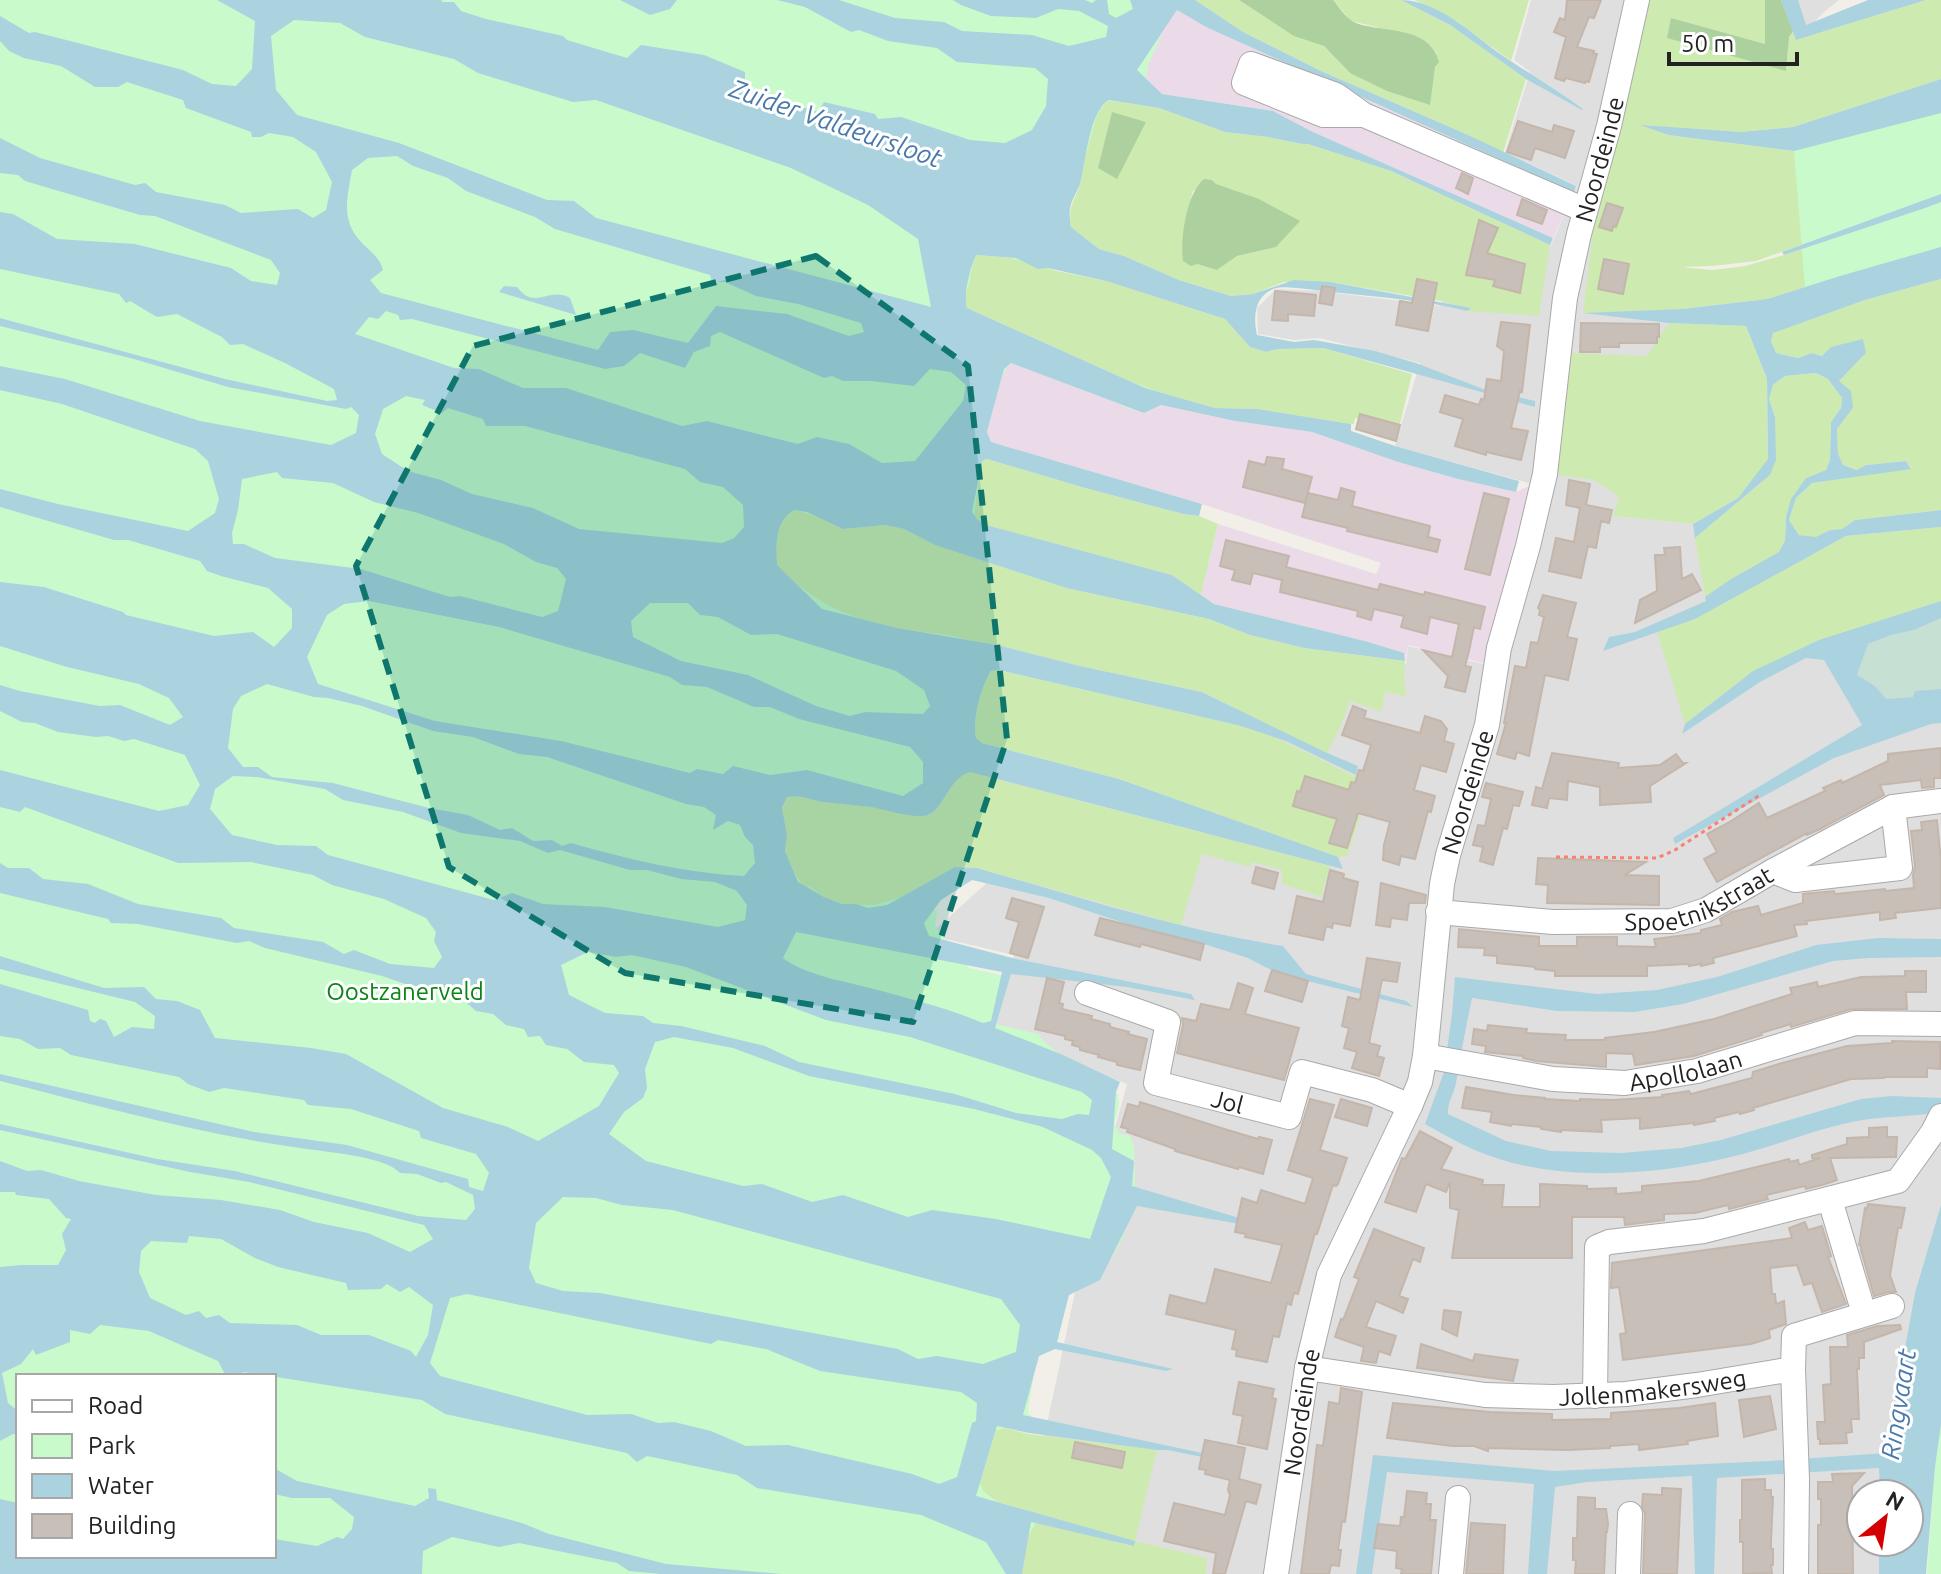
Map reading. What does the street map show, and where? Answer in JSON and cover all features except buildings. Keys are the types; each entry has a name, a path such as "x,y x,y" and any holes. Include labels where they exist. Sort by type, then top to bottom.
{"street":[{"name":"Noordeinde","path":"1276,1574 1307,1368 1329,1275 1420,1082 1443,1060 1438,912 1442,884 1487,725 1499,648 1545,474 1565,298 1637,0"},
{"path":"1364,115 1585,210"},
{"name":"Spoetnikstraat","path":"1438,912 1553,922 1672,921 1706,910 1893,807 1941,801"},
{"path":"1773,871 1795,880 1900,868 1893,807"},
{"name":"Jol","path":"1087,993 1168,1022 1156,1083 1289,1117 1302,1072 1372,1090 1410,1106"},
{"name":"Apollolaan","path":"1443,1060 1553,1079 1625,1083 1697,1071 1855,1023 1941,1024"},
{"path":"1595,1396 1597,1247 1609,1242 1704,1231 1898,1181 1940,1118"},
{"path":"1830,1200 1860,1300"},
{"path":"1796,1574 1794,1336 1892,1306"},
{"path":"1793,1369 1810,1347 1822,1340 1840,1336"},
{"name":"Jollenmakersweg","path":"1307,1368 1485,1395 1595,1396 1697,1385 1793,1369"},
{"path":"1451,1574 1458,1498"},
{"path":"1628,1574 1630,1514"}],"path":[{"path":"1556,857 1657,858 1675,850 1760,795"}],"highlighted area":[{"path":"816,256 968,366 1007,739 913,1022 625,973 449,867 356,566 473,346"}],"shaded area":[{"path":"1531,0 1839,0 1734,105 1614,516 1693,524 1941,592 1941,1356 1905,1478 1845,1478 1845,1558 1894,1558 1894,1574 1015,1574 1093,1208 1127,1084 993,1033 1014,955 929,935 1000,871 1177,920 1254,640 1406,664 1408,646 1487,665 1532,484 1395,446 1420,363 1319,338 1294,340 1258,334 1257,308 1276,289 1319,291 1441,306 1464,211 1549,249 1577,186 1505,152 1530,72 1514,60"},
{"path":"1177,10 1206,27 1574,193 1553,238 1313,132 1273,111 1162,94 1136,71"},
{"path":"1011,363 1144,413 1161,405 1235,421 1312,432 1458,479 1516,492 1531,485 1487,664 1408,645 1405,661 1403,653 1365,641 1214,604 1201,595 1218,524 1376,574 1381,563 1202,504 991,442 987,432 1004,369"}],"green space":[{"name":"Oostzanerveld","path":"0,0 1177,0 1141,86 1126,102 1109,101 1102,106 1096,118 1064,223 1084,240 1081,276 1006,257 976,255 964,300 967,308 1042,348 1159,392 1143,412 1029,364 1010,361 996,389 985,436 973,525 945,548 907,528 876,523 856,528 794,510 780,527 776,542 777,565 823,602 875,623 963,639 992,671 978,704 975,731 979,741 970,772 956,781 934,811 907,813 787,797 779,809 786,854 795,873 803,886 842,904 875,905 909,895 917,897 937,912 935,926 969,968 1010,977 996,1024 1038,1034 1063,1057 1118,1094 1114,1126 1118,1133 1130,1136 1134,1146 1137,1198 1110,1261 1076,1278 1059,1319 1059,1339 1042,1350 1036,1363 1028,1409 1036,1420 994,1431 976,1473 983,1491 1011,1512 1036,1522 1026,1541 1021,1574 0,1574"},
{"path":"1195,0 1239,0 1294,35 1324,46 1350,73 1437,54 1418,37 1351,21 1333,0 1401,0 1450,25 1526,79 1503,153 1321,71 1243,32"},
{"path":"1239,0 1333,0 1356,23 1416,36 1434,50 1439,62 1435,67 1430,105 1387,91 1350,73 1324,46 1294,36"},
{"path":"1415,0 1529,0 1511,61 1459,23"},
{"path":"1649,0 1765,0 1765,44 1672,18 1786,71 1789,37 1793,31 1796,40 1926,0 1941,0 1941,79 1793,127 1741,132 1644,126 1669,135 1794,151 1927,200 1756,261 1680,267 1712,270 1745,266 1928,207 1941,247 1767,299 1682,309 1583,313 1593,231"},
{"path":"1765,0 1781,0 1793,31 1789,37 1786,71 1667,38 1671,18 1765,44"},
{"path":"1941,91 1941,247 1805,287 1794,151"},
{"path":"1109,100 1159,108 1225,132 1308,144 1391,171 1550,245 1539,316 1467,311 1470,309 1441,301 1330,282 1284,282 1253,294 1231,296 1099,249 1071,227 1070,213 1080,184 1092,127","holes":["1212,180 1276,247 1237,256 1217,270 1197,264 1184,226 1193,191"]},
{"path":"1112,112 1146,122 1117,179 1098,168"},
{"path":"1204,179 1259,199 1300,221 1276,247 1237,256 1217,270 1197,264 1191,266 1183,261 1182,241 1189,206"},
{"path":"975,255 1016,258 1057,271 1106,281 1225,319 1250,347 1266,352 1323,348 1412,374 1399,428 1355,418 1354,424 1351,424 1258,409 1215,408 1145,388 967,308 966,288"},
{"path":"1941,279 1941,510 1855,520 1842,529 1830,530 1816,538 1799,535 1789,520 1796,498 1812,483 1911,468 1906,461 1866,465 1858,470 1843,465 1838,453 1837,429 1853,408 1839,381 1866,353 1822,356 1812,353 1798,358 1776,353 1771,341 1772,333 1865,300"},
{"path":"1669,323 1746,326 1767,379 1768,460 1738,498 1693,524 1613,516 1619,496 1594,480 1558,475 1566,353 1647,356"},
{"path":"1816,373 1828,379 1842,398 1841,408 1831,422 1830,460 1826,470 1806,478 1786,517 1785,540 1779,552 1705,597 1695,538 1770,475 1775,417 1769,399 1773,385 1785,376"},
{"path":"987,459 1085,488 1199,516 1218,524 1201,595 1172,575 985,525 972,513 982,461"},
{"path":"794,510 807,512 843,529 885,525 904,529 935,545 1066,588 1209,619 1250,635 1304,648 1405,661 1406,696 1385,692 1381,712 1350,701 1327,753 1202,692 821,609 777,565 780,527"},
{"path":"1941,527 1941,601 1819,640 1753,671 1685,724 1657,632 1695,619 1846,536"},
{"path":"1941,618 1941,689 1915,691 1913,697 1886,699 1875,686 1857,675 1868,644"},
{"path":"999,670 1268,734 1371,784 1347,856 1338,857 1119,779 982,743 976,738 975,731 978,704 991,671"},
{"path":"970,772 1330,866 1321,897 1282,884 1282,870 1252,862 1250,867 1202,854 1181,925 977,868 956,867 887,905 868,908 842,904 798,882 785,851 787,835 782,809 787,797 794,795 846,803 954,782"},
{"path":"1941,1425 1941,1574 1927,1574 1935,1467"},
{"path":"997,1426 1029,1434 1157,1450 1135,1541 1207,1558 1206,1574 1022,1574 1031,1522 1134,1546 976,1496"}],"water":[{"name":"Zuider Valdeursloot","path":"217,0 441,0 454,2 461,11 486,19 563,36 567,40 627,58 641,45 704,55 745,72 745,81 754,91 818,112 824,102 875,114 878,119 901,117 970,140 1005,143 1032,130 1046,106 1048,79 1035,68 957,62 937,48 888,41 859,30 851,32 805,7 777,0 839,0 895,18 944,22 962,31 1032,35 1069,46 1106,37 1108,26 1079,11 1058,9 1036,18 991,16 953,0 1085,0 1092,3 1107,0 1109,14 1116,18 1133,9 1130,0 1195,0 1243,32 1321,71 1576,186 1574,193 1206,27 1177,10 1137,70 1162,94 1273,111 1313,132 1553,238 1550,245 1391,171 1308,144 1225,132 1159,108 1109,100 1097,115 1089,138 1080,184 1070,208 1071,227 1099,249 1231,296 1253,294 1294,280 1330,282 1471,308 1467,311 1400,299 1281,287 1269,291 1259,301 1255,321 1257,335 1294,342 1314,340 1375,351 1483,389 1535,401 1535,407 1323,348 1266,352 1250,347 1225,319 1106,281 1048,268 1038,269 1016,258 976,255 974,260 969,274 967,308 1145,388 1215,408 1258,409 1351,424 1351,431 1395,446 1519,481 1516,492 1398,462 1312,432 1235,421 1161,405 1144,413 1011,363 1004,369 987,432 991,442 1202,504 1199,516 1183,514 987,459 982,461 972,512 977,519 986,525 1172,575 1214,604 1365,641 1404,653 1405,661 1304,648 1250,635 1209,619 1066,588 935,545 904,529 885,525 843,529 807,512 794,510 780,527 777,565 822,609 897,628 997,645 1202,692 1358,766 1356,775 1286,741 1241,726 999,670 991,671 978,704 975,731 976,738 982,743 1119,779 1338,857 1343,869 970,772 955,782 935,810 922,816 796,796 787,797 782,808 787,835 785,851 798,882 842,904 868,908 887,905 955,867 977,868 1167,922 1283,946 1306,974 1406,1001 1413,1007 1295,978 1204,944 1145,930 1049,898 972,880 941,900 924,923 929,936 1016,959 1191,994 1195,1000 1127,987 1011,974 995,1028 1120,1082 1116,1092 1112,1149 1134,1161 1132,1186 1246,1220 1245,1225 1137,1206 1100,1280 1069,1295 1057,1342 1173,1369 1166,1371 1055,1349 1039,1356 1023,1415 1202,1453 1202,1457 997,1426 976,1496 1135,1541 1134,1546 1031,1522 1022,1574 1006,1574 986,1542 921,1515 757,1488 737,1475 647,1456 637,1462 627,1453 445,1414 422,1400 276,1377 276,1374 225,1374 218,1361 149,1331 100,1325 90,1334 70,1330 70,1342 36,1355 33,1349 21,1364 2,1373 8,1403 16,1409 16,1434 0,1441 0,1267 58,1265 66,1250 62,1234 71,1219 66,1218 49,1199 0,1192 0,1161 27,1171 41,1170 79,1181 156,1195 221,1200 280,1210 314,1222 368,1233 410,1252 433,1239 424,1225 249,1182 0,1130 0,1124 157,1159 235,1171 418,1216 466,1220 475,1209 473,1195 446,1182 400,1173 382,1162 187,1127 0,1081 0,1074 254,1132 347,1145 468,1179 469,1187 483,1191 489,1173 476,1154 421,1138 419,1131 351,1109 308,1105 304,1100 224,1088 209,1092 179,1077 71,1055 60,1048 38,1049 20,1039 0,1036 0,984 88,1010 90,1021 106,1021 114,1037 132,1027 154,1029 155,1016 135,1002 0,969 0,956 104,988 144,987 156,999 177,1001 200,1010 215,1038 346,1054 443,1108 508,1127 538,1141 599,1106 619,1073 614,1065 584,1062 567,1049 546,1045 540,1036 528,1037 524,1029 506,1025 493,1014 476,1011 461,998 424,986 411,986 265,948 249,941 237,943 138,924 111,923 108,919 0,893 0,863 8,868 29,868 43,879 88,884 138,904 221,918 234,928 323,942 344,954 354,950 390,964 434,968 442,957 434,941 436,932 426,918 384,899 332,885 313,875 251,862 178,863 25,807 20,812 0,807 0,770 159,811 188,805 200,785 185,755 134,739 124,741 108,736 58,732 35,723 22,722 0,711 0,685 100,706 120,705 170,725 183,717 169,698 139,684 67,667 0,646 0,582 44,587 126,615 214,636 253,632 274,647 292,628 292,609 268,588 207,571 200,561 0,507 0,489 188,531 215,513 219,499 208,461 195,449 62,404 0,390 0,366 65,379 200,421 331,445 356,433 359,415 351,407 346,409 228,387 134,359 0,326 0,318 225,379 327,401 337,400 334,389 243,344 230,345 222,337 177,314 157,317 130,301 126,303 119,294 0,269 0,212 13,214 57,239 135,244 231,268 251,281 277,285 280,273 271,260 155,216 140,215 25,181 18,175 0,173 0,138 40,158 135,185 145,183 156,192 225,205 241,213 298,209 313,218 326,210 332,182 316,152 293,137 269,133 252,137 251,132 186,108 183,100 127,82 118,87 95,87 61,66 24,58 9,51 0,41 0,16 29,33 183,70 212,84 236,86 252,69 255,21","holes":["294,20 340,23 365,37 454,59 478,73 573,102 596,100 791,168 868,205 918,239 931,307 596,218 574,201 547,200 399,143 297,115 276,90 271,36","397,156 413,166 448,178 466,191 535,217 555,229 710,275 712,282 725,282 756,296 798,304 861,323 864,332 849,336 787,314 716,306 688,343 633,330 610,332 598,350 381,293 370,280 383,270 382,266 356,235 348,218 347,200 352,170 368,158","386,311 398,315 400,320 412,319 605,369 624,366 640,353 685,368 694,352 710,346 711,336 720,332 824,378 832,376 843,381 914,386 930,369 951,372 966,385 963,401 915,461 882,463 849,444 817,437 798,444 707,421 682,426 566,388 523,388 479,369 454,368 355,334 369,317 378,319","406,396 425,400 422,405 442,413 448,408 483,419 486,426 525,426 685,469 700,482 723,487 743,505 744,527 734,538 722,543 579,529 533,508 472,494 441,480 408,471 382,454 375,434 383,409","277,472 282,478 333,483 374,502 418,513 504,544 536,562 557,568 566,579 558,611 542,617 460,596 450,597 361,569 275,558 244,544 233,544 232,533 242,479","369,601 499,627 670,677 682,685 707,687 754,707 770,707 799,719 910,747 923,762 923,783 903,796 807,770 770,775 733,766 723,774 697,769 690,773 561,741 435,721 318,684 307,657 327,615 344,604","650,603 688,603 700,615 718,617 751,635 777,634 896,671 924,690 930,706 923,714 865,712 850,716 816,706 748,675 681,661 633,637 631,621","267,684 362,706 433,731 473,737 519,754 547,757 686,804 704,807 716,815 713,830 728,821 740,825 753,845 755,863 744,876 700,872 571,843 562,846 552,840 533,841 512,828 500,830 468,815 333,783 272,777 258,767 243,767 228,748 233,709 241,696","233,776 325,789 343,800 403,812 461,833 520,841 548,853 560,850 630,870 715,882 737,891 747,905 745,920 718,927 605,907 543,904 512,893 494,900 328,855 316,846 277,845 232,835 210,809 215,789","796,932 1002,972 991,1021 983,1023 927,1004 825,977 783,958","588,952 616,957 632,955 686,967 826,1020 910,1037 1082,1092 1092,1100 1089,1115 1078,1114 1062,1119 1016,1113 955,1094 799,1062 765,1046 681,1026 653,1023 643,1016 605,1013 569,995 561,965","674,1037 733,1048 809,1076 974,1109 1043,1127 1092,1150 1101,1158 1111,1177 1090,1239 996,1219 932,1210 908,1217 843,1195 812,1202 762,1184 743,1186 646,1161 609,1134 624,1112 643,1098 647,1088 645,1069 655,1042","563,1197 596,1198 622,1205 673,1210 1001,1299 1020,1325 1016,1352 983,1364 937,1356 918,1359 898,1349 600,1293 563,1291 536,1283 529,1268 536,1223","189,1236 221,1239 278,1267 346,1283 348,1290 381,1289 387,1284 400,1292 409,1287 433,1305 428,1335 416,1357 411,1351 369,1335 321,1335 297,1325 230,1323 219,1315 206,1318 199,1311 186,1315 150,1298 139,1272 141,1251 151,1241 187,1243","467,1294 711,1344 718,1340 766,1349 820,1371 961,1392 977,1403 976,1421 972,1423 957,1477 939,1484 912,1474 788,1445 746,1446 711,1431 674,1422 658,1423 631,1414 587,1415 440,1376 430,1363 450,1298"]},
{"path":"620,0 677,0 670,9 650,15"},
{"path":"1401,0 1430,6 1444,13 1583,109 1526,79 1450,25"},
{"path":"1781,0 1798,0 1806,25 1868,0 1926,0 1796,40"},
{"path":"1941,79 1941,113 1794,151 1669,135 1640,125 1741,132 1793,127"},
{"path":"1941,194 1941,202 1928,207 1784,255 1782,252"},
{"path":"1941,247 1941,279 1865,300 1773,333 1771,341 1776,353 1798,358 1812,353 1822,356 1831,347 1863,339 1866,353 1839,381 1851,391 1853,408 1837,429 1838,453 1843,465 1857,470 1866,465 1906,461 1911,469 1812,483 1796,498 1789,520 1799,535 1816,537 1830,530 1842,529 1855,520 1941,510 1941,527 1846,536 1695,619 1603,651 1609,637 1635,632 1706,601 1705,597 1731,579 1779,552 1785,540 1791,499 1806,478 1826,470 1830,460 1831,422 1841,408 1842,398 1828,379 1816,373 1785,376 1773,385 1769,399 1775,417 1776,460 1770,475 1695,538 1693,524 1738,498 1768,459 1767,379 1746,326 1669,323 1583,313 1682,309 1767,299"},
{"path":"504,286 517,287 530,297 562,295 570,298 576,315 499,292"},
{"path":"1941,601 1941,618 1868,644 1857,675 1875,686 1886,699 1913,697 1915,691 1941,689 1941,723 1834,758 1675,844 1673,838 1862,725 1824,660 1806,658 1760,682 1682,734 1685,724 1753,671 1819,640"},
{"path":"1878,938 1941,939 1941,957 1833,961 1683,1004 1635,1012 1557,1011 1472,998 1448,1114 1506,1141 1551,1151 1621,1153 1681,1148 1721,1140 1861,1099 1892,1096 1941,1098 1941,1118 1928,1114 1863,1120 1714,1161 1620,1173 1556,1171 1525,1166 1478,1151 1425,1124 1444,1072 1455,977 1597,994 1657,990 1717,977 1816,945"},
{"name":"Ringvaart","path":"1941,1205 1941,1425 1926,1574 1879,1574 1879,1558 1925,1558 1925,1478 1879,1478 1879,1468 1717,1478 1714,1574 1695,1574 1692,1476 1587,1482 1555,1487 1547,1574 1528,1574 1534,1484 1387,1472 1372,1574 1356,1574 1373,1455 1554,1471 1886,1453 1915,1293"},
{"path":"276,1469 297,1481 415,1506 429,1498 428,1488 436,1489 437,1500 522,1523 549,1534 666,1564 782,1574 629,1571 617,1563 519,1543 499,1547 452,1537 423,1551 422,1574 0,1574 0,1499 16,1503 16,1558 276,1558 276,1539 317,1546 337,1537 343,1539 352,1529 354,1517 330,1498 292,1498 276,1494"}]}
